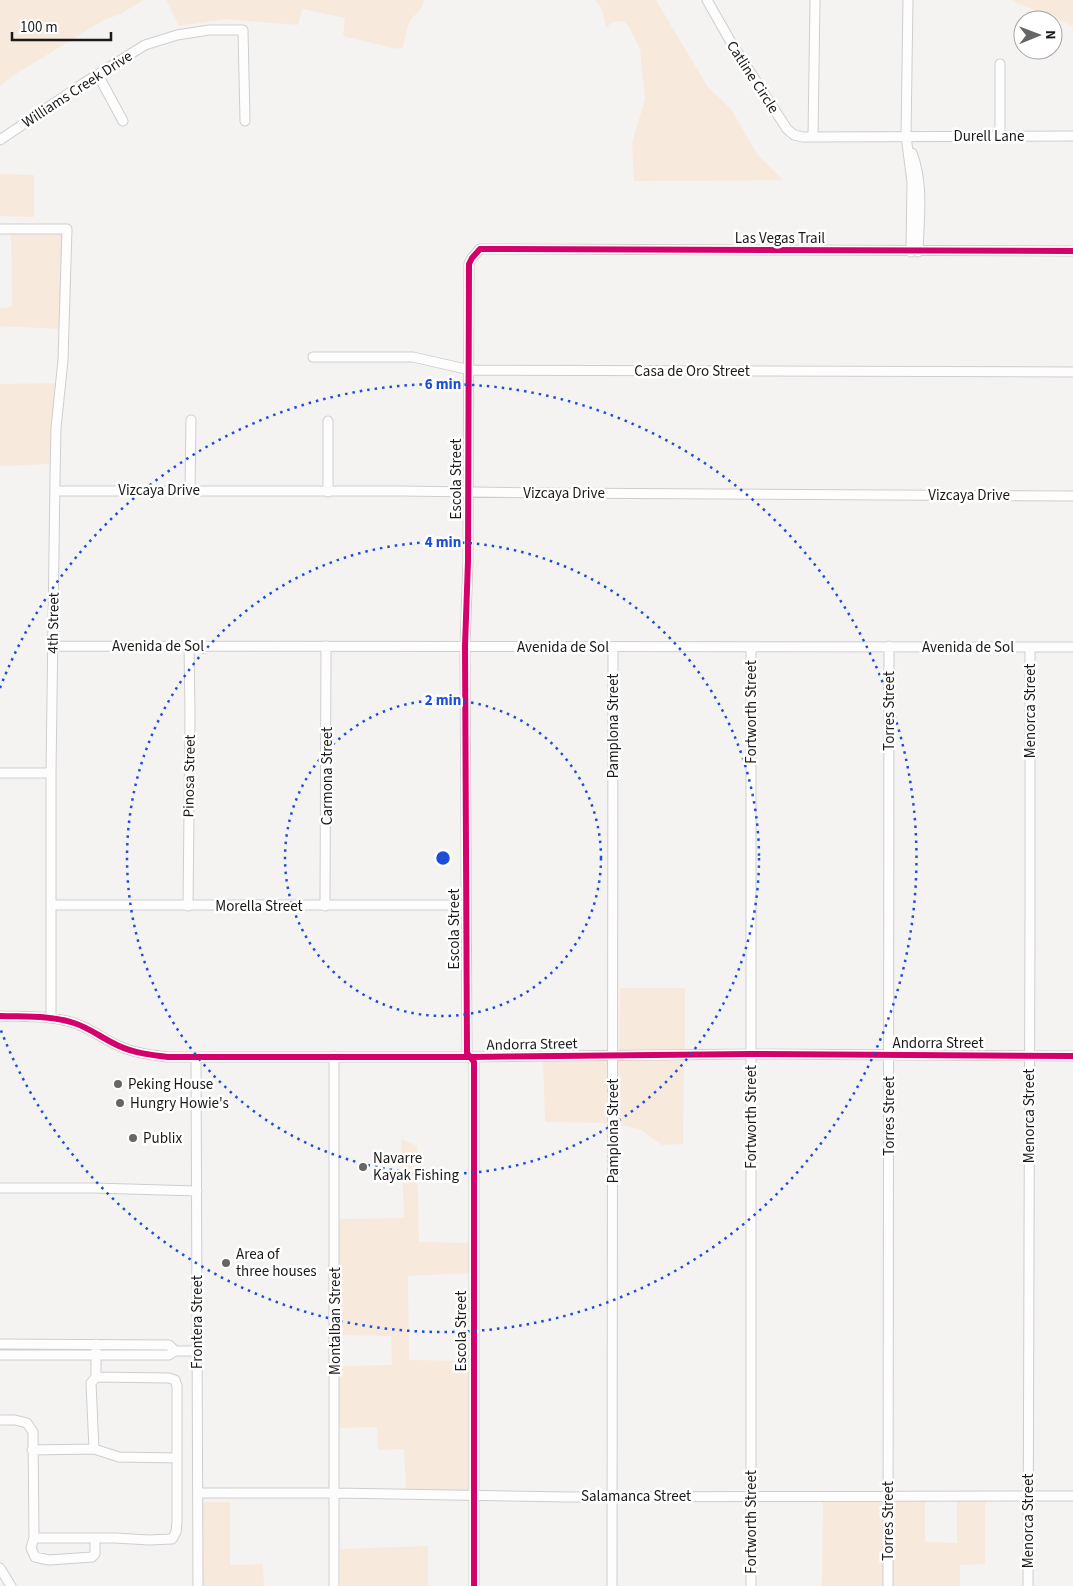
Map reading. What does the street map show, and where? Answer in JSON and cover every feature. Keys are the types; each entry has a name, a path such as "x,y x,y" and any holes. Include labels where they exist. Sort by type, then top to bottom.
{"street":[{"name":"Catline Circle","path":"707,0 732,44 787,129 794,135 813,137 906,136"},
{"path":"813,137 815,0"},
{"path":"908,0 906,136 919,175 915,252"},
{"name":"Williams Creek Drive","path":"0,140 98,74 146,45 164,38 210,30 243,30 245,121"},
{"path":"1000,64 1000,136"},
{"path":"98,74 123,121"},
{"name":"Durell Lane","path":"906,136 1073,136"},
{"name":"4th Street","path":"0,229 66,229 63,360 56,428 52,646 51,1018"},
{"name":"Escola Street","path":"474,1586 474,1062 467,1053 465,646 470,370 469,264 480,249 486,249"},
{"name":"Las Vegas Trail","path":"486,249 1073,252"},
{"name":"Casa de Oro Street","path":"313,357 413,357 470,370 1073,372"},
{"path":"190,490 191,420"},
{"path":"328,421 328,492"},
{"name":"Vizcaya Drive","path":"55,491 190,490 1073,496"},
{"name":"Avenida de Sol","path":"52,646 1073,647"},
{"name":"Pinosa Street","path":"188,906 189,646"},
{"name":"Carmona Street","path":"325,906 326,646"},
{"name":"Torres Street","path":"888,1586 889,646"},
{"name":"Pamplona Street","path":"612,1586 613,647"},
{"name":"Fortworth Street","path":"751,647 751,1586"},
{"name":"Menorca Street","path":"1028,1586 1030,647"},
{"path":"0,773 51,773"},
{"name":"Morella Street","path":"52,905 466,905"},
{"name":"Andorra Street","path":"0,1016 51,1018 76,1023 119,1046 135,1052 168,1057 334,1056 471,1058 751,1054 1073,1056"},
{"name":"Montalban Street","path":"334,1056 334,1586"},
{"name":"Frontera Street","path":"196,1057 198,1586"},
{"path":"0,1188 197,1191"},
{"path":"0,1344 169,1345 175,1350 198,1351"},
{"path":"94,1449 91,1383 96,1377 96,1344"},
{"path":"0,1355 169,1355 175,1350"},
{"path":"34,1538 149,1540 172,1539 176,1532 177,1386 175,1380 169,1378 96,1377"},
{"path":"0,1420 15,1420 27,1423 32,1432 34,1538 30,1548 35,1557 49,1560 92,1557 95,1554 95,1538"},
{"path":"32,1450 94,1449 119,1456 177,1458"},
{"name":"Salamanca Street","path":"198,1493 613,1496 1073,1496"},
{"path":"0,1568 11,1586"}],"shaded area":[{"path":"0,0 143,0 121,14 104,20 14,75 0,86"},
{"path":"166,0 424,0 421,9 409,24 402,48 397,49 343,36 345,18 302,9 298,25 225,19 179,26"},
{"path":"595,0 656,0 708,87 731,109 757,154 783,180 634,181 632,143 645,99 640,49 624,21 612,22 606,28 602,9"},
{"path":"1012,0 1073,0 1073,26 1063,22 1063,10 1034,10"},
{"path":"0,174 34,175 34,217 0,216"},
{"path":"11,233 63,233 60,329 0,326 0,308 12,307"},
{"path":"57,383 51,464 0,466 0,384"},
{"path":"620,988 685,988 685,1051 619,1052"},
{"path":"617,1058 684,1058 683,1144 662,1145 641,1130 617,1124"},
{"path":"609,1059 609,1123 545,1122 543,1060"},
{"path":"401,1139 417,1146 419,1242 470,1243 470,1273 408,1276 409,1360 470,1361 470,1492 406,1491 404,1449 378,1450 377,1427 339,1428 339,1366 392,1365 391,1336 339,1335 338,1219 404,1218"},
{"path":"823,1499 885,1499 884,1586 822,1586"},
{"path":"892,1499 925,1499 925,1542 957,1543 957,1499 985,1499 985,1564 960,1565 960,1586 893,1586"},
{"path":"202,1502 230,1502 230,1565 263,1564 264,1586 202,1586"},
{"path":"428,1546 428,1586 340,1586 340,1549"}],"cycle path":[{"path":"474,1586 474,1062 467,1053 465,646 468,561 469,264 480,249 1073,251"},
{"path":"0,1016 65,1020 86,1028 125,1048 168,1057 471,1057 751,1054 1073,1056"}],"place":[{"name":"Peking House","path":"118,1084"},
{"name":"Hungry Howie's","path":"120,1103"},
{"name":"Publix","path":"133,1138"},
{"name":"Navarre Kayak Fishing","path":"363,1167"},
{"name":"Area of three houses","path":"226,1263"}]}
